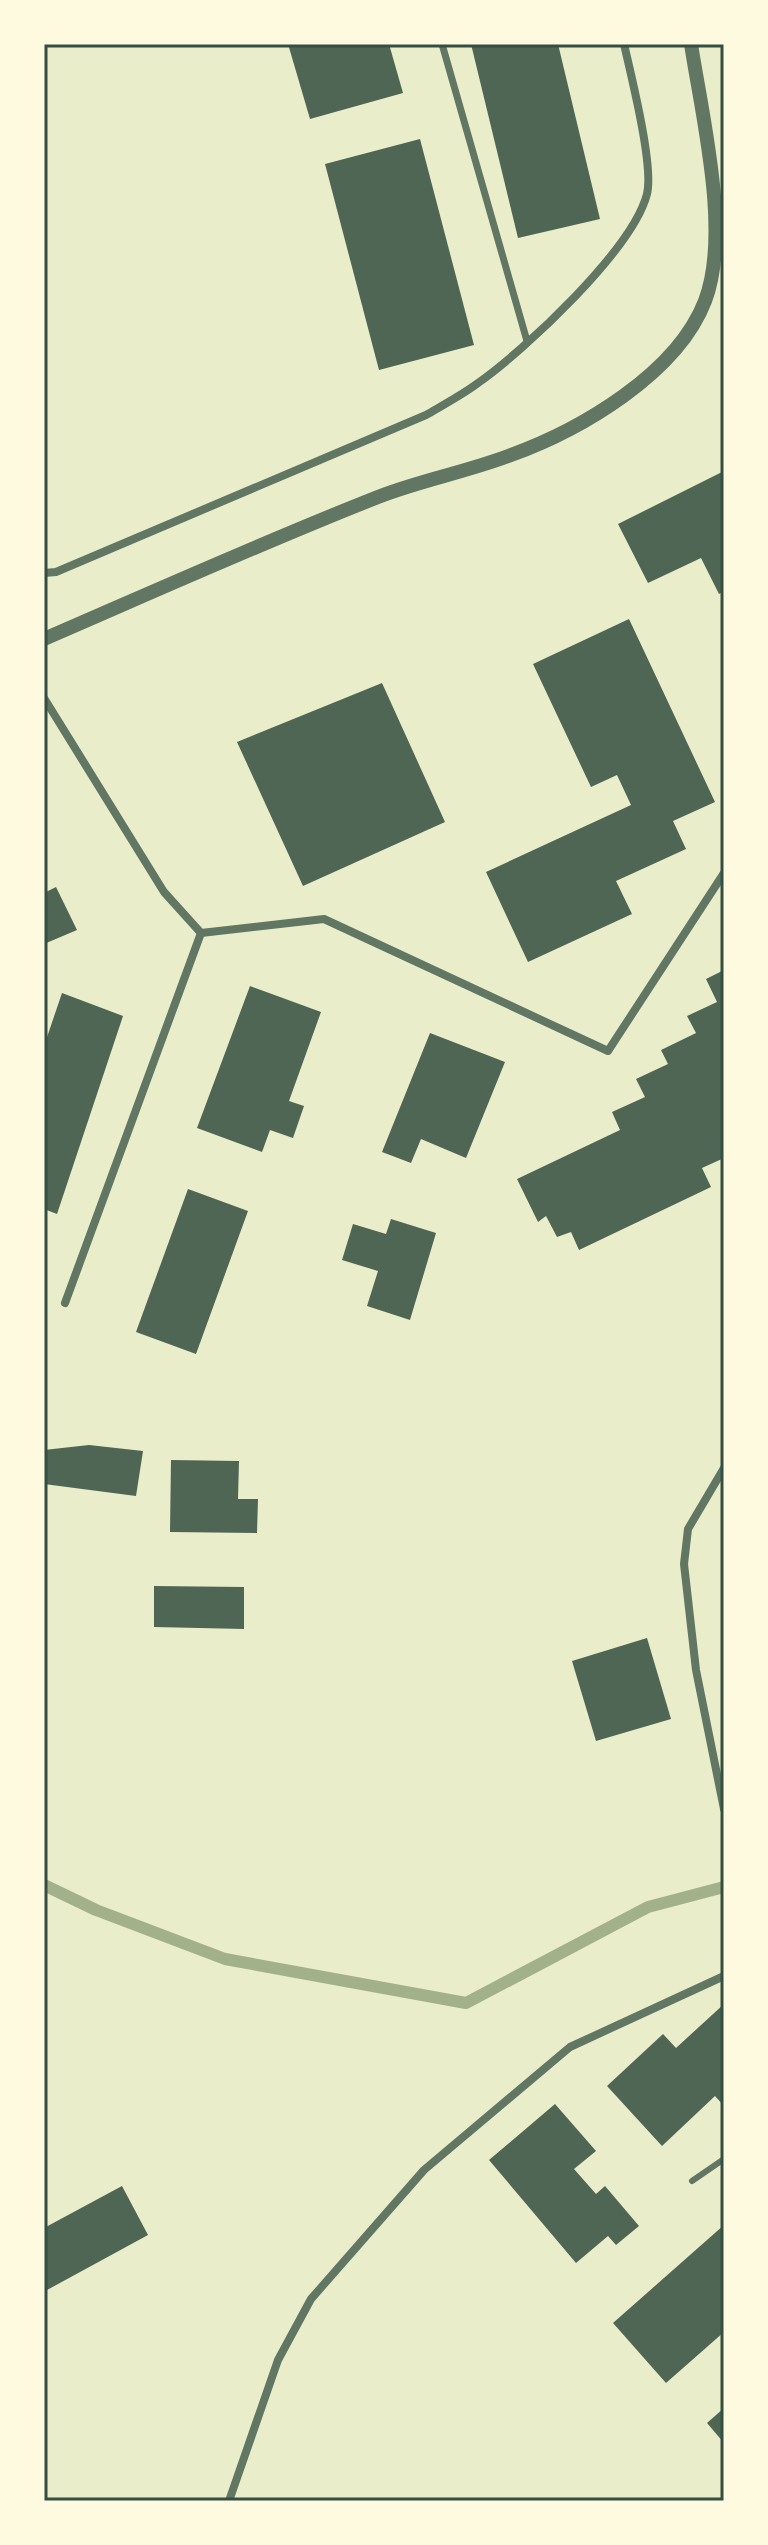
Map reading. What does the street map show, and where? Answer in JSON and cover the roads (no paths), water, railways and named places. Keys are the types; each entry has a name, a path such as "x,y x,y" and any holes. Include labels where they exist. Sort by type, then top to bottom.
{"street":[{"path":"442,44 527,341"},
{"path":"44,573 56,572 426,415 479,383 527,341 603,265 631,231 648,192 639,103 624,44"},
{"path":"44,639 381,496 512,455 600,413 652,373 682,340 705,301 717,246 691,44"},
{"path":"44,698 164,892 201,933"},
{"path":"201,933 324,919 608,1051 724,873"},
{"path":"65,1303 201,933"},
{"path":"724,1468 688,1529 684,1564 696,1670 724,1809"},
{"path":"229,2501 278,2360 311,2299 424,2170 570,2047 724,1976"}],"lane":[{"path":"692,2181 724,2159"}],"waterway":[{"path":"44,1885 96,1910 225,1959 466,2003 648,1907 724,1887"}]}
